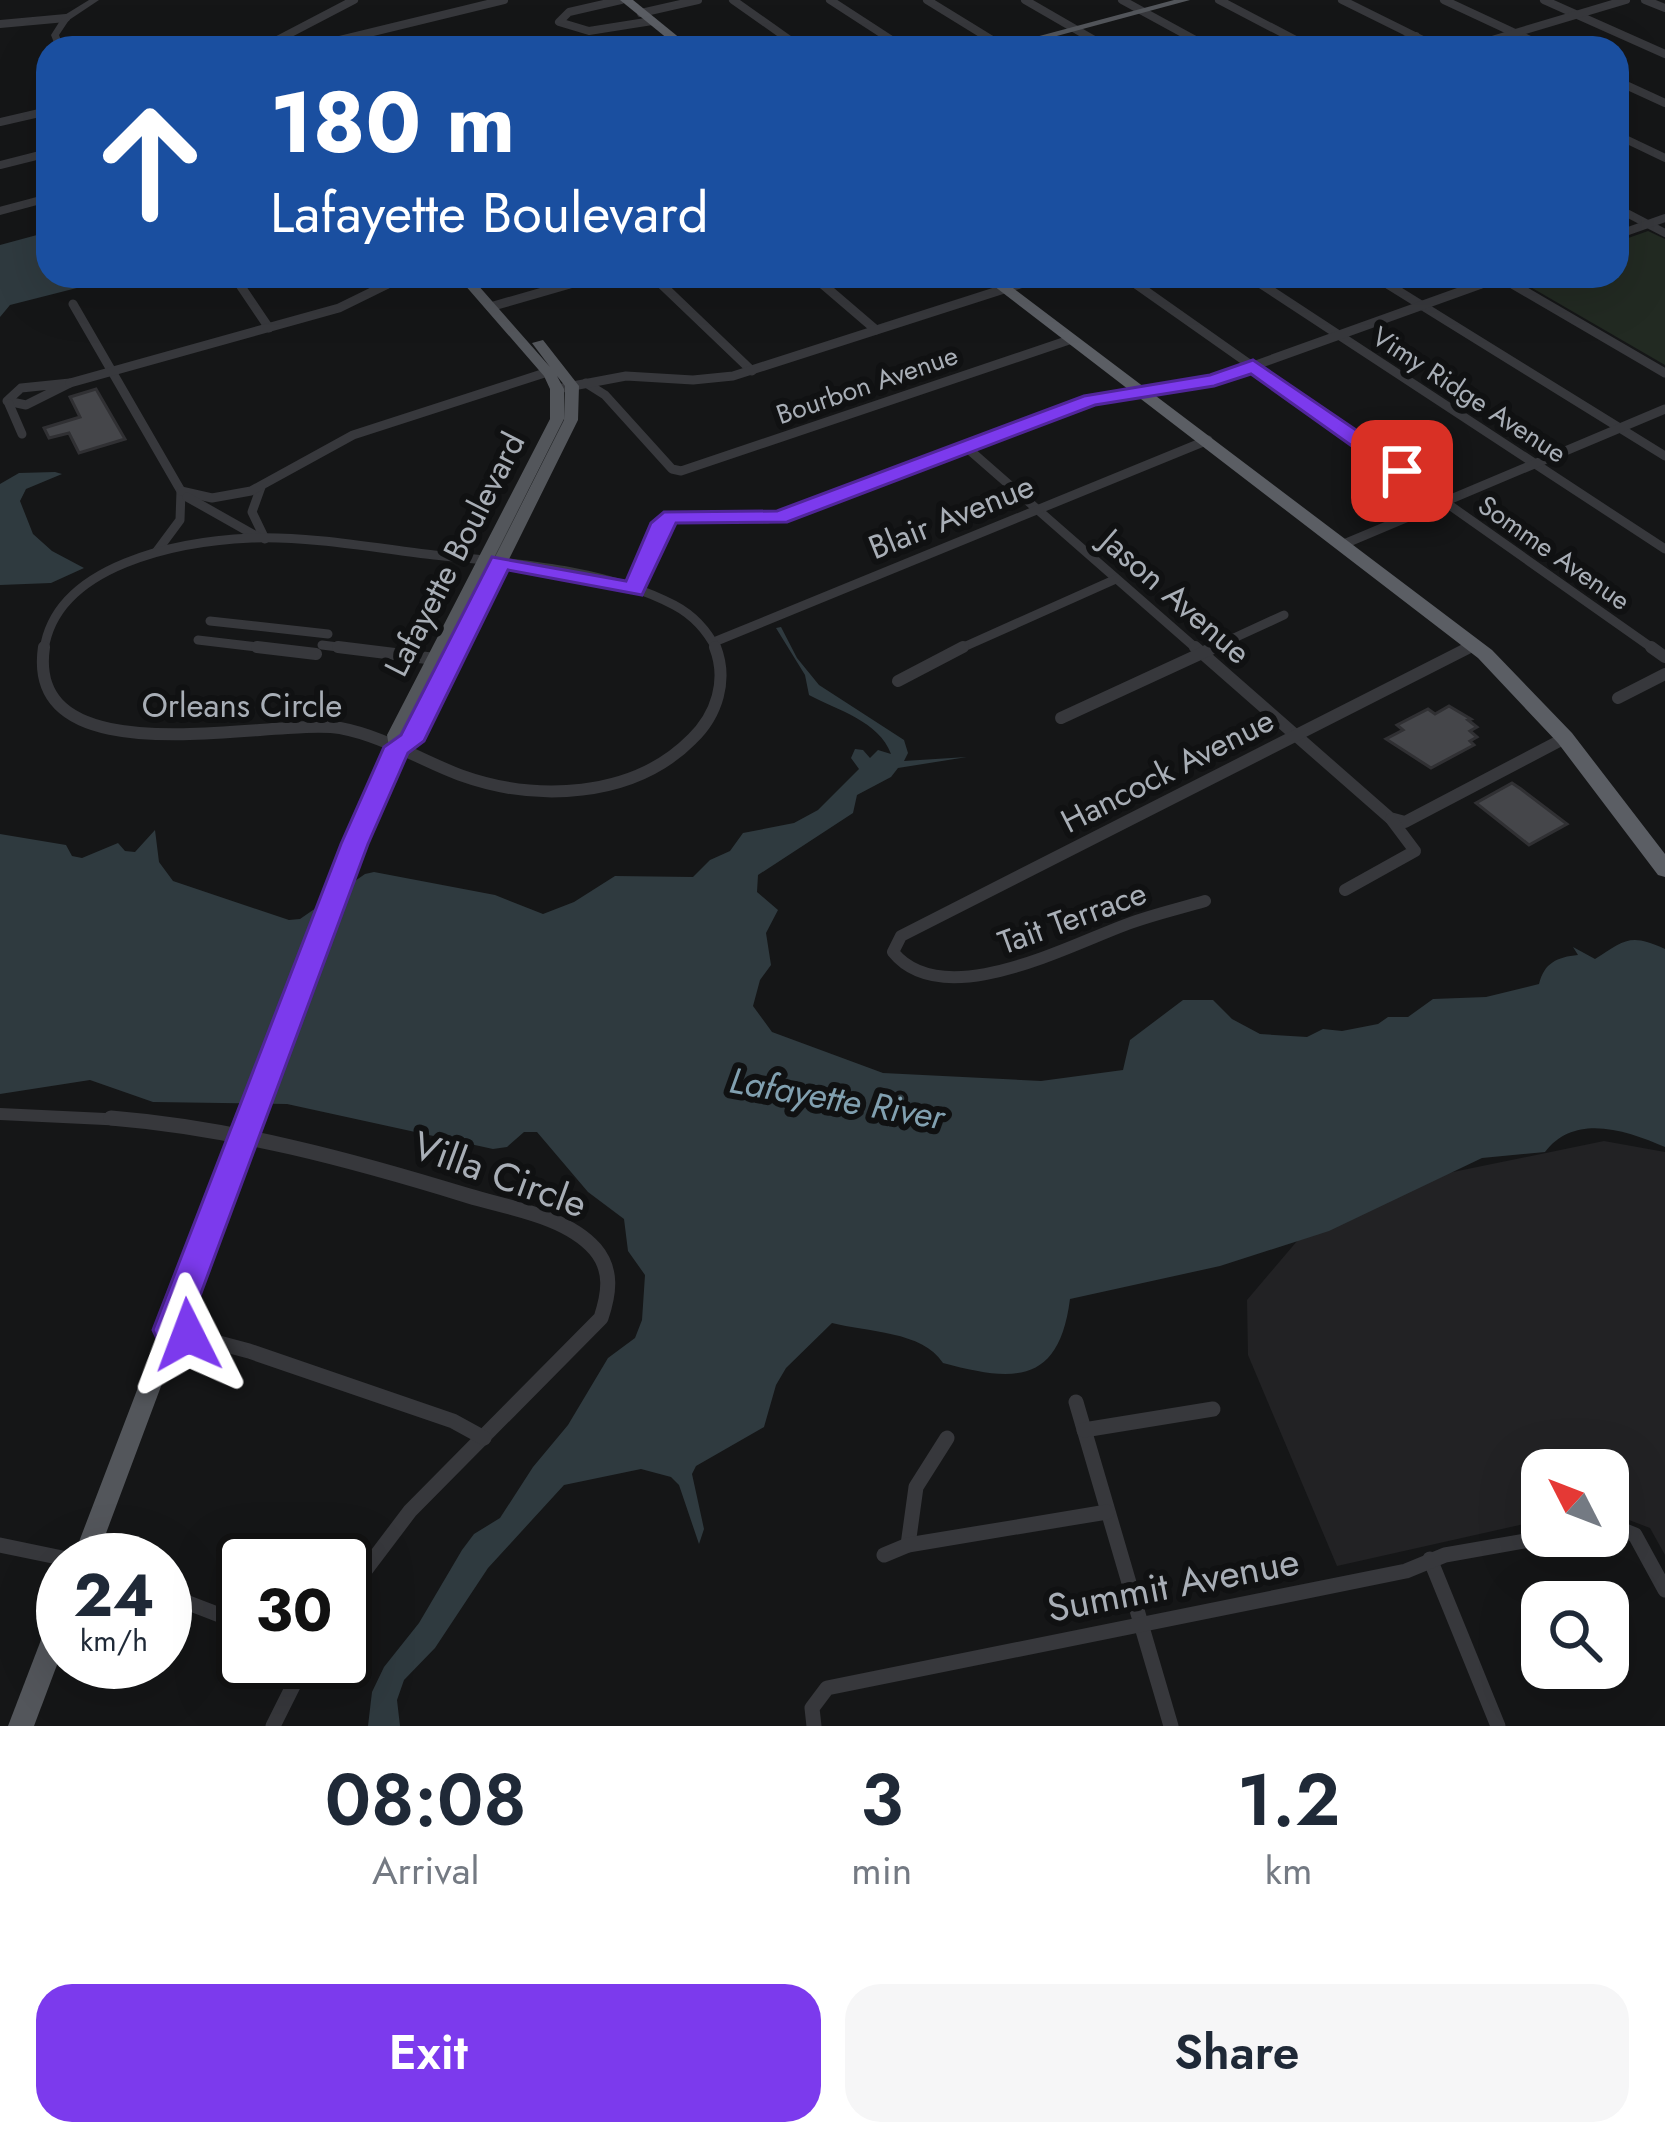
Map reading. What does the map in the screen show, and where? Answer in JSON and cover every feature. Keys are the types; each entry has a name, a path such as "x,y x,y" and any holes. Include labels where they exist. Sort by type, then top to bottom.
{"highway":[{"path":"623,0 671,36"},
{"path":"1005,289 1474,645 1530,696 1665,869"}],"main road":[{"path":"1046,36 1185,0"},
{"path":"477,288 572,386"},
{"path":"485,288 496,305"},
{"name":"Lafayette Boulevard","path":"94,1533 355,844 397,747 411,741 442,660 571,420 572,386"},
{"path":"21,1726 36,1686"}],"street":[{"path":"55,36 64,20 95,0"},
{"path":"283,36 354,0"},
{"path":"354,36 504,0"},
{"path":"623,0 569,12 559,22 589,31 698,0"},
{"path":"733,0 785,36"},
{"path":"830,0 886,36"},
{"path":"927,0 984,36"},
{"path":"1025,0 1088,36"},
{"path":"1122,0 1188,36"},
{"path":"1220,0 1288,36"},
{"path":"1342,0 1414,36"},
{"path":"1444,0 1522,36"},
{"path":"1544,0 1624,36"},
{"path":"1506,36 1626,0"},
{"path":"1645,0 1665,8"},
{"path":"5,23 64,20"},
{"path":"294,30 300,36"},
{"path":"1629,38 1665,54"},
{"path":"1629,86 1665,103"},
{"path":"0,122 36,114"},
{"path":"1629,141 1665,158"},
{"path":"0,165 36,156"},
{"path":"0,211 36,201"},
{"path":"1629,214 1665,232"},
{"path":"1629,231 1665,218"},
{"path":"242,288 269,328"},
{"path":"22,434 7,397 20,388 112,372 269,328 381,288"},
{"path":"496,305 555,288"},
{"path":"666,288 752,370"},
{"path":"827,288 876,330"},
{"path":"572,386 643,375 709,380 1008,288"},
{"name":"Somme Avenue","path":"1142,288 1665,657"},
{"name":"Vimy Ridge Avenue","path":"1268,288 1665,549"},
{"path":"1395,288 1665,456"},
{"path":"634,590 662,523 671,516 779,518 1091,400 1201,383 1468,288"},
{"path":"1521,288 1665,373"},
{"path":"73,304 181,491 218,518 265,539"},
{"name":"Bourbon Avenue","path":"572,386 605,395 676,471 1072,338"},
{"path":"181,491 223,498 262,486 353,435 554,370"},
{"path":"9,404 32,403 70,382"},
{"path":"1344,544 1665,409"},
{"name":"Blair Avenue","path":"714,641 1208,440"},
{"name":"Jason Avenue","path":"966,447 1390,818"},
{"path":"262,486 252,512 265,539"},
{"path":"156,551 180,520 181,491"},
{"name":"Orleans Circle","path":"265,539 492,561 634,590 688,614 714,641 721,684 706,724 677,753 619,782 578,790 518,790 458,775 356,732 316,726 138,734 98,725 70,710 50,689 41,664 53,622 96,579 156,551 205,541 265,539"},
{"path":"898,680 1116,579"},
{"path":"1061,718 1284,614"},
{"path":"210,621 322,644 442,660"},
{"path":"198,640 322,644"},
{"name":"Hancock Avenue","path":"893,952 901,936 1474,645"},
{"path":"1618,698 1665,674"},
{"path":"1390,818 1405,822 1415,818 1565,738"},
{"path":"1346,890 1415,851 1390,818"},
{"name":"Tait Terrace","path":"893,952 906,968 975,978 1205,901"},
{"name":"Villa Circle","path":"0,1114 146,1118 243,1136 412,1175 556,1223 583,1235 599,1251 610,1289 602,1318 410,1510 372,1561"},
{"path":"170,1330 249,1351 430,1413 484,1438"},
{"path":"1076,1402 1171,1726"},
{"path":"1084,1430 1213,1409"},
{"path":"908,1545 910,1507 921,1474 947,1438"},
{"path":"884,1555 908,1545 1107,1512"},
{"path":"1629,1532 1665,1590"},
{"name":"Summit Avenue","path":"814,1716 827,1688 1406,1571 1430,1559 1521,1542"},
{"path":"0,1545 36,1552"},
{"path":"1430,1559 1498,1726"},
{"path":"273,1726 291,1689"}],"shaded area":[{"path":"1648,231 1665,239 1665,365 1532,288 1629,288 1629,238"},
{"path":"1604,1141 1665,1152 1665,1555 1650,1528 1629,1520 1629,1449 1521,1449 1521,1525 1337,1566 1248,1355 1247,1300 1309,1227 1414,1180"}],"water":[{"path":"36,235 36,288 77,288 10,305 0,317 0,245"},
{"path":"19,473 62,474 26,489 20,501 33,534 52,551 84,568 51,583 0,585 0,484"},
{"name":"Lafayette River","path":"781,627 797,658 819,685 904,740 908,753 904,761 967,757 898,768 891,777 857,795 853,813 758,875 757,892 778,910 766,933 771,965 760,980 753,1006 772,1032 883,1073 1041,1081 1123,1070 1130,1040 1183,1000 1213,1000 1232,1019 1260,1034 1307,1037 1323,1029 1342,1031 1378,1024 1388,1017 1408,1017 1433,999 1486,997 1539,984 1552,962 1578,955 1573,947 1595,959 1620,943 1643,941 1665,949 1665,1147 1602,1128 1571,1132 1545,1152 1482,1158 1329,1231 1220,1266 1070,1299 1056,1348 1044,1362 1011,1374 943,1363 934,1352 908,1339 832,1323 786,1368 764,1427 696,1466 692,1474 704,1529 699,1544 679,1485 671,1477 641,1469 564,1485 488,1568 435,1648 404,1680 397,1700 400,1726 368,1726 372,1692 384,1667 419,1623 462,1550 474,1534 500,1518 568,1425 608,1358 635,1338 642,1320 645,1275 628,1251 624,1219 588,1192 537,1132 524,1132 507,1147 493,1149 287,1104 153,1102 90,1080 0,1094 0,834 66,845 72,856 82,858 118,843 125,851 135,852 155,830 159,862 173,881 289,920 300,919 374,872 495,895 543,914 574,902 615,876 693,877 710,860 730,851 743,833 794,823 818,810 859,769 851,758 855,749 870,758 878,750 891,754 867,725 809,695 805,675 776,628"}],"building":[{"path":"96,389 125,439 79,453 69,433 49,438 44,428 80,417 70,397"},
{"path":"1449,706 1471,719 1477,727 1470,731 1477,737 1470,741 1474,745 1431,768 1386,739 1403,730 1397,725 1428,709 1435,714"},
{"path":"1512,783 1567,824 1529,845 1476,803"}],"route":[{"path":"188,1335 170,1330 355,844 397,747 411,741 500,562 634,590 662,523 671,516 779,518 1091,400 1214,380 1253,366 1402,471"}]}
